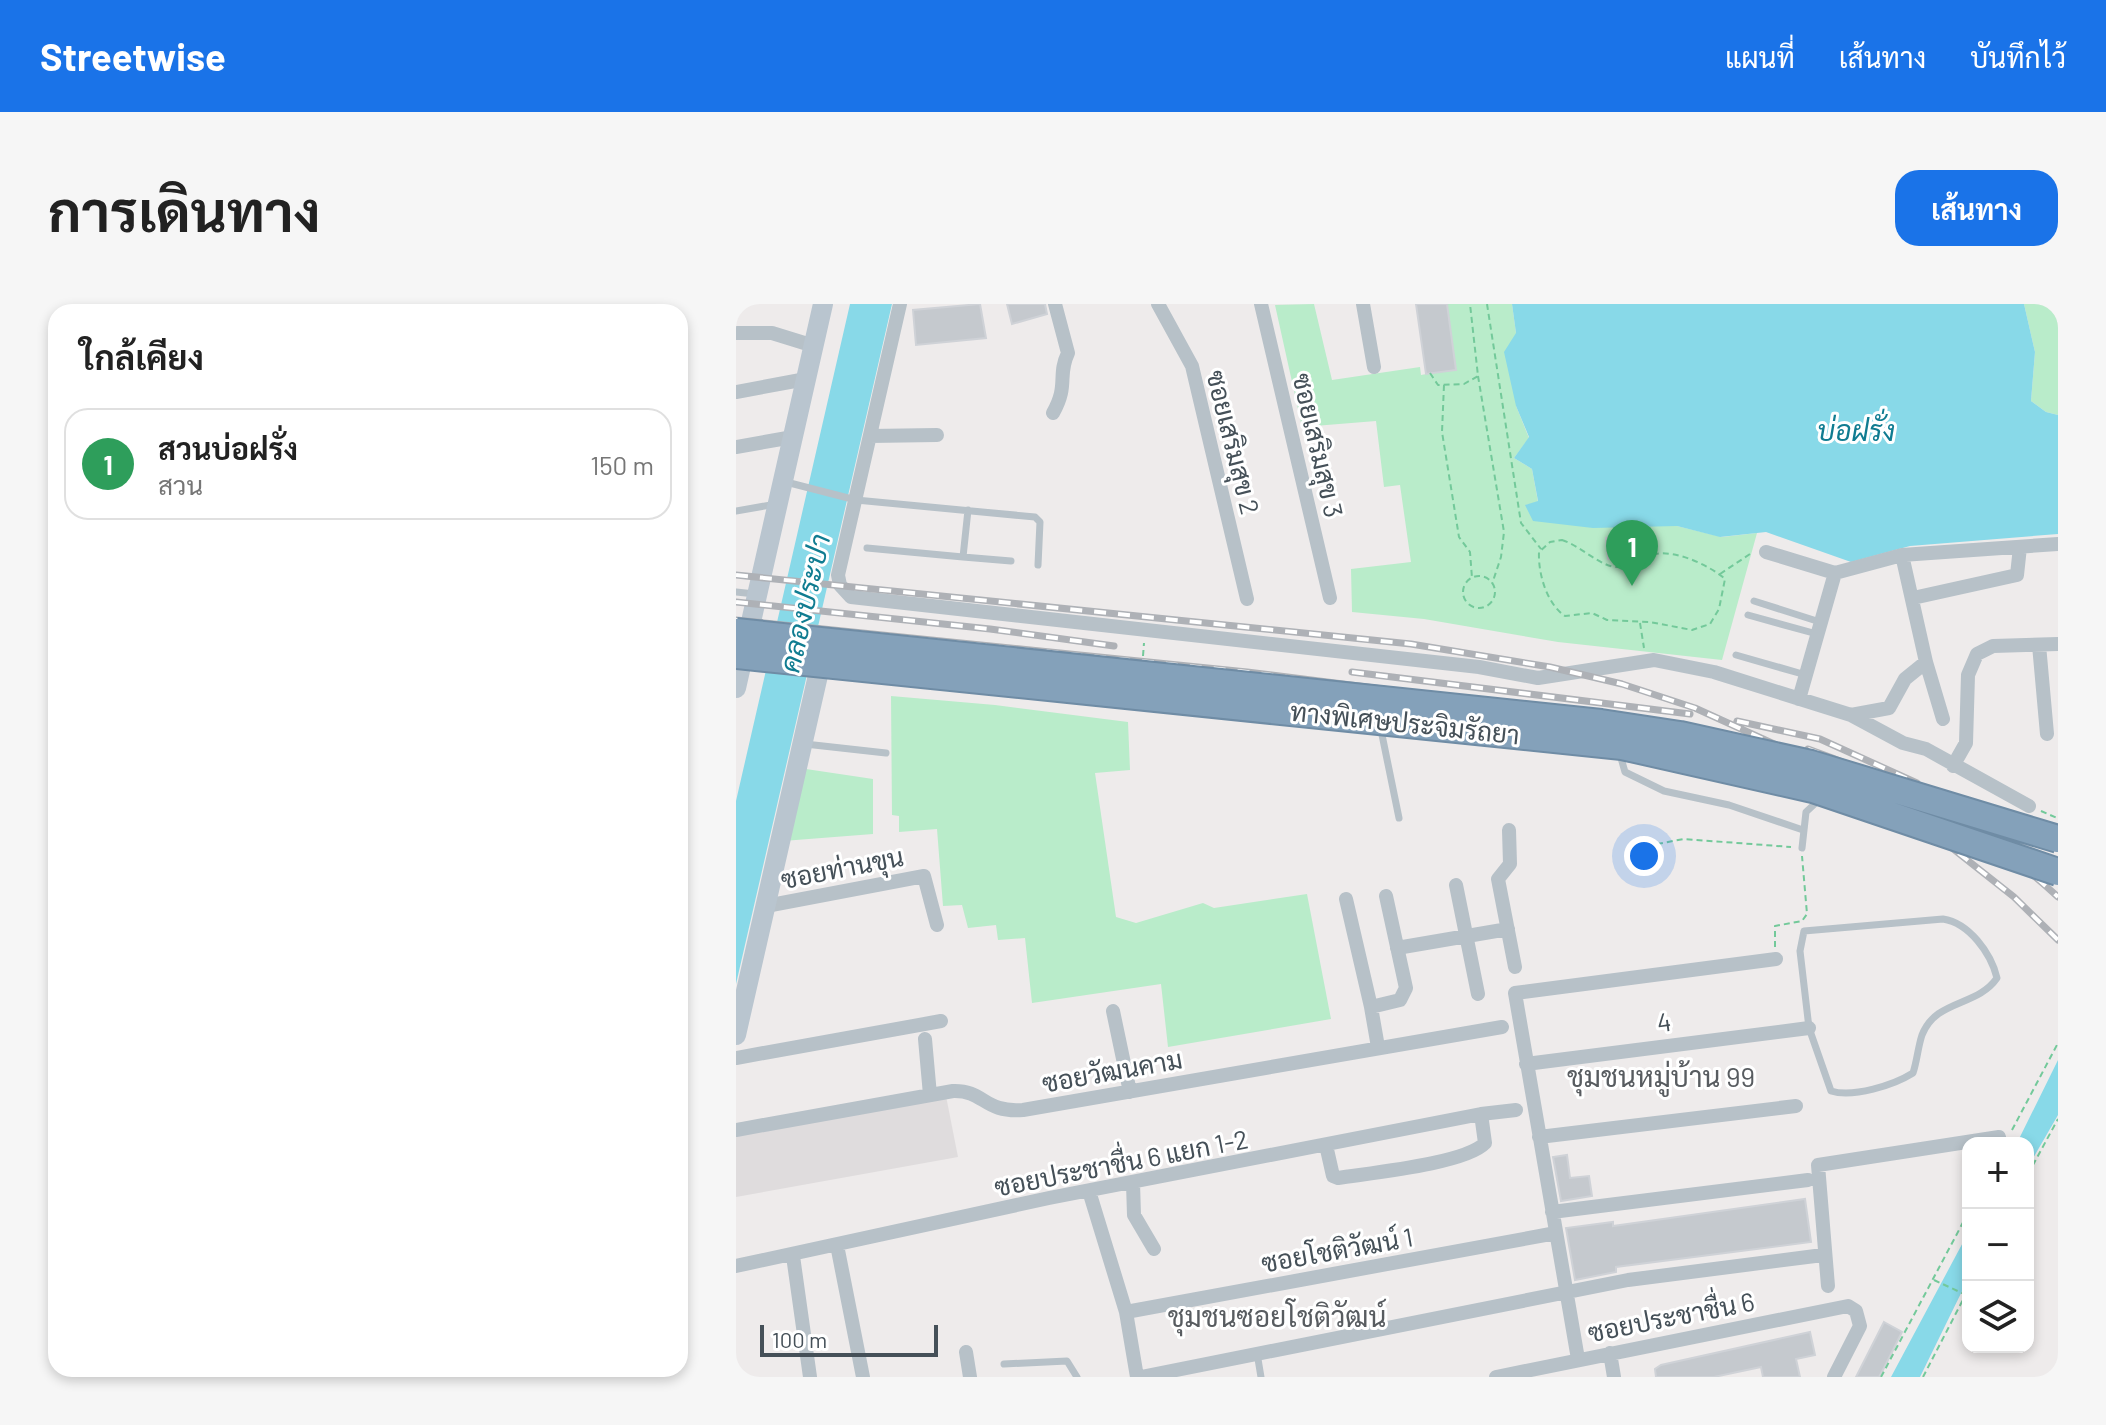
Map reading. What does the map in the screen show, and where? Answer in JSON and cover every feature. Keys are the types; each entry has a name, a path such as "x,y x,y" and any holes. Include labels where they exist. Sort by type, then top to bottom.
{"highway":[{"name":"ทางพิเศษประจิมรัถยา","path":"736,632 1616,725 1811,764 2058,839"},
{"name":"ทางพิเศษประจิมรัถยา","path":"738,660 1622,746 1813,789 2058,872"}],"main road":[{"path":"736,688 738,660 757,594 823,304"},
{"path":"736,1035 825,645"}],"street":[{"path":"900,304 870,436 852,499 838,575 840,585 851,597 1479,667 1538,678 1647,661 1714,672 1851,715 1903,743 1926,749 2029,806"},
{"path":"1053,413 1063,395 1062,368 1068,353 1055,304"},
{"name":"ซอยเสริมสุข 2","path":"1158,304 1192,366 1247,599"},
{"name":"ซอยเสริมสุข 3","path":"1261,304 1330,598"},
{"path":"1363,304 1374,367"},
{"path":"736,333 772,333 814,346"},
{"path":"736,392 806,379"},
{"path":"870,436 937,435"},
{"path":"736,447 793,437"},
{"path":"1766,552 1835,573 1902,555 2058,544"},
{"path":"1913,598 2017,575 2020,547"},
{"path":"1902,555 1926,662 1943,719"},
{"path":"1799,699 1835,573"},
{"path":"1953,766 1966,743 1968,675 1977,654 1993,646 2058,644"},
{"path":"2039,645 2047,734"},
{"path":"1851,715 1889,708 1905,679 1926,662"},
{"path":"1509,830 1510,864 1498,879 1515,967"},
{"name":"ซอยท่านขุน","path":"766,906 924,876 937,925"},
{"path":"1456,885 1478,994"},
{"path":"1371,1007 1405,995 1386,896"},
{"path":"1346,899 1378,1047"},
{"path":"1397,948 1508,929"},
{"path":"1578,1359 1526,1064 1515,996 1517,991 1776,959"},
{"path":"1113,1011 1130,1092"},
{"path":"736,1058 941,1021"},
{"name":"ซอยวัฒนคาม","path":"736,1130 971,1090 1003,1112 1502,1027"},
{"name":"4","path":"1526,1064 1809,1028"},
{"path":"925,1039 930,1095"},
{"path":"1539,1137 1796,1106"},
{"name":"ซอยประชาชื่น 6 แยก 1-2","path":"736,1266 1089,1191 1481,1114 1516,1110"},
{"path":"1326,1145 1334,1178 1458,1157 1479,1150 1485,1143 1481,1114"},
{"path":"1828,1286 1823,1255 1818,1165 1962,1143"},
{"path":"1552,1212 1808,1180"},
{"path":"1133,1183 1131,1203 1134,1215 1154,1249"},
{"path":"1089,1191 1126,1312 1139,1377 1659,1275 1823,1255"},
{"name":"ซอยโชติวัฒน์ 1","path":"1126,1312 1556,1233"},
{"path":"837,1245 863,1377"},
{"path":"793,1256 810,1377"},
{"name":"ซอยประชาชื่น 6","path":"1496,1377 1532,1374 1578,1359 1848,1306 1856,1311 1860,1326 1834,1377"},
{"path":"966,1352 970,1377"},
{"path":"1610,1353 1614,1377"}],"lane":[{"path":"783,481 852,499 1035,517 1040,522 1038,565"},
{"path":"736,511 778,504"},
{"path":"963,557 968,510"},
{"path":"867,548 1011,561"},
{"path":"736,592 757,594"},
{"path":"1754,601 1821,628"},
{"path":"1748,615 1821,628"},
{"path":"825,645 1374,695 1478,701 1611,718 1725,738 1821,763 1828,781 1818,805 1806,812 1802,848"},
{"path":"1736,655 1806,675"},
{"path":"1374,695 1399,818"},
{"path":"1611,718 1625,772 1664,791 1729,805 1803,830"},
{"path":"803,744 886,753"},
{"path":"1943,919 1956,921 1968,931 1995,970 1997,978 1981,995 1944,1007 1932,1020 1922,1034 1913,1073 1900,1081 1847,1092 1831,1091 1809,1028 1800,951 1804,931 1943,919"},
{"path":"1257,1353 1261,1377"},
{"path":"1004,1364 1067,1361 1077,1377"}],"path":[{"path":"1470,304 1478,376 1504,532 1501,557 1492,584"},
{"path":"1487,304 1521,523 1542,549"},
{"path":"1430,373 1434,381 1444,385 1464,384 1478,376"},
{"path":"1444,385 1442,432 1459,537 1470,552 1472,578 1463,590 1466,600 1474,607 1489,604 1495,594 1492,584 1486,578 1472,578"},
{"path":"1562,540 1580,546 1601,564 1618,567 1657,554 1678,556 1725,579 1719,609 1710,624 1692,630 1607,620 1592,613 1565,616 1552,608 1538,565 1542,549 1550,542 1562,540"},
{"path":"1720,574 1749,552 1766,552"},
{"path":"1639,622 1647,661"},
{"path":"1141,675 1145,630"},
{"path":"2029,806 2058,818"},
{"path":"1657,844 1701,840 1802,848 1807,914 1802,921 1775,926 1776,959"},
{"path":"2004,1137 2058,1043"},
{"path":"2034,1163 2058,1119"},
{"path":"1881,1377 1962,1224"},
{"path":"1933,1279 1962,1290"},
{"path":"1923,1377 1962,1302"}],"shaded area":[{"path":"946,1096 958,1157 736,1197 736,1123"}],"green space":[{"path":"1314,304 1332,380 1420,367 1421,375 1448,370 1442,304 1512,304 1516,333 1516,406 1529,438 1514,458 1532,469 1538,502 1526,505 1643,525 1677,526 1722,537 1757,533 1722,660 1558,642 1424,619 1352,612 1351,569 1411,562 1400,485 1384,487 1376,421 1302,427 1275,305"},
{"path":"2024,304 2058,304 2058,415 2046,412 2031,401 2035,352"},
{"path":"891,696 1128,722 1130,770 1095,773 1116,917 1136,923 1203,903 1214,908 1307,894 1331,1019 1168,1047 1161,984 1032,1003 1025,938 998,940 996,925 968,928 962,905 943,906 937,829 899,832 899,816 892,815"},
{"path":"806,769 873,779 873,834 783,841"}],"water":[{"name":"คลองประปา","path":"850,304 892,304 736,984 736,801"},
{"name":"บ่อฝรั่ง","path":"1512,304 2024,304 2035,352 2031,401 2046,412 2058,415 2058,534 1910,546 1851,562 1766,532 1720,537 1677,526 1593,528 1533,521 1525,505 1538,501 1532,469 1514,458 1529,437 1516,406 1504,352 1516,333"},
{"path":"2058,1060 2058,1115 2034,1157 2034,1137 2020,1137"},
{"path":"1962,1244 1962,1291 1920,1377 1891,1377"}],"building":[{"path":"980,304 986,338 916,345 913,310"},
{"path":"1007,304 1045,304 1047,314 1012,324"},
{"path":"1416,304 1447,304 1456,370 1426,374"},
{"path":"1631,536 1633,557 1608,559 1606,538"},
{"path":"1567,1155 1570,1178 1589,1176 1592,1196 1561,1201 1553,1157"},
{"path":"1805,1199 1811,1242 1616,1267 1616,1272 1575,1280 1566,1228 1613,1222 1613,1226"},
{"path":"1884,1322 1902,1332 1884,1368 1879,1377 1856,1377"},
{"path":"1810,1332 1815,1355 1796,1359 1800,1377 1763,1377 1761,1367 1714,1377 1656,1377 1655,1369 1661,1365"}],"railway":[{"path":"736,575 1411,644 1550,667 1622,684 1695,708 1818,764 1928,829 2014,897 2058,940"},
{"path":"736,602 990,629 1114,646"},
{"path":"736,620 1247,672 1478,701 1612,725 1752,740"},
{"path":"1352,672 1690,714"},
{"path":"1737,721 1820,739 1917,783"},
{"path":"1808,749 1876,776 1940,810 2001,850 2058,897"},
{"path":"2002,836 2058,874"}],"place":[{"name":"สวนบ่อฝรั่ง","path":"1632,586"}],"district":[{"name":"ชุมชนหมู่บ้าน 99","path":"1661,1076"},
{"name":"ชุมชนซอยโชติวัฒน์","path":"1277,1316"}]}
